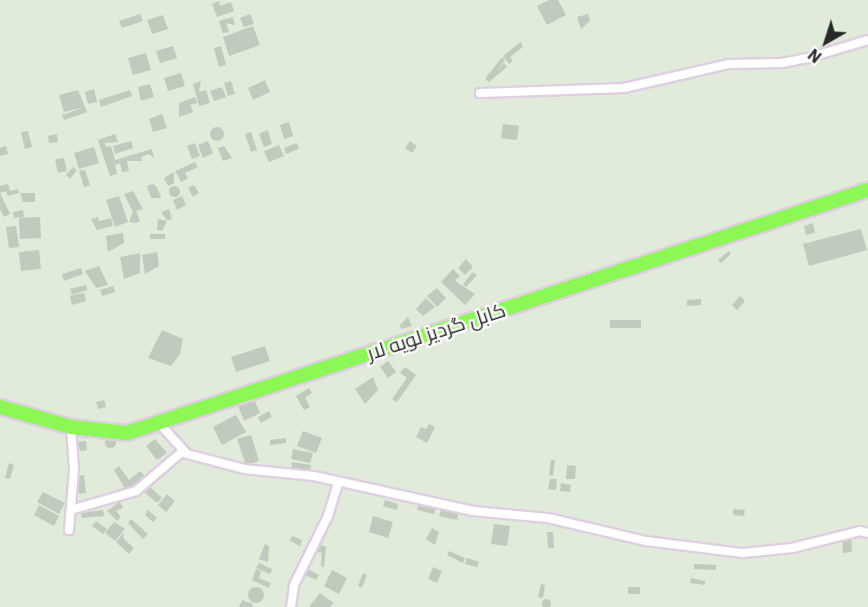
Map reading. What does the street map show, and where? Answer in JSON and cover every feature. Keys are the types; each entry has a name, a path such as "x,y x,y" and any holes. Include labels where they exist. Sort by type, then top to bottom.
{"highway":[{"name":"کابل گردیز لویه لار","path":"0,407 71,427 127,433 868,190"}],"street":[{"path":"480,93 624,88 729,63 782,63 808,58 868,40"},
{"path":"159,422 183,451 244,469 314,476 338,484 473,511 548,518 646,541 743,553 792,548 860,531 868,533"},
{"path":"69,530 74,509 71,427"},
{"path":"74,509 136,491 183,451"},
{"path":"291,607 294,585 328,516 338,484"}],"building":[{"path":"549,0 558,0 566,15 547,25 537,6"},
{"path":"219,1 220,6 231,2 234,11 217,17 212,4"},
{"path":"140,14 143,21 122,28 119,21"},
{"path":"250,14 254,24 244,27 240,18"},
{"path":"588,14 590,21 581,29 577,17"},
{"path":"163,15 168,29 152,34 147,20"},
{"path":"233,17 235,25 226,23 229,32 223,33 219,21"},
{"path":"253,26 260,45 229,56 223,37"},
{"path":"521,42 523,47 510,57 513,61 509,64 503,56"},
{"path":"173,46 177,58 160,63 156,51"},
{"path":"221,46 226,65 219,67 214,48"},
{"path":"146,53 151,70 133,75 128,58"},
{"path":"502,57 505,60 496,72 504,63 507,67 489,82 485,79"},
{"path":"181,73 185,86 168,91 164,78"},
{"path":"265,80 270,92 253,100 248,88"},
{"path":"201,81 199,92 206,90 210,103 199,106 193,84"},
{"path":"231,81 235,94 228,96 224,83"},
{"path":"150,84 154,97 141,101 138,87"},
{"path":"222,87 226,97 214,101 210,91"},
{"path":"94,89 97,102 88,104 85,92"},
{"path":"78,90 85,107 64,112 59,95"},
{"path":"130,90 132,96 101,107 99,100"},
{"path":"195,97 197,103 190,105 193,112 179,117 179,103"},
{"path":"85,107 87,112 64,120 62,115"},
{"path":"162,114 167,128 153,132 149,119"},
{"path":"289,122 293,136 284,139 280,125"},
{"path":"503,124 519,126 517,140 501,138"},
{"path":"217,127 222,129 224,134 222,139 217,141 212,139 210,134 212,129"},
{"path":"268,130 272,144 264,147 259,134"},
{"path":"28,131 32,147 25,149 21,132"},
{"path":"251,132 257,150 251,152 245,134"},
{"path":"57,134 58,142 49,143 48,136"},
{"path":"115,134 118,142 105,143 106,147 111,146 115,160 152,149 154,158 149,154 141,157 142,161 127,161 129,171 122,172 120,163 115,165 117,174 110,176 98,140"},
{"path":"131,141 133,148 115,154 113,146"},
{"path":"208,141 213,153 203,158 198,145"},
{"path":"410,141 417,146 412,153 405,148"},
{"path":"195,143 200,156 192,159 187,146"},
{"path":"297,143 299,149 286,154 284,148"},
{"path":"279,145 284,156 269,162 264,151"},
{"path":"6,146 8,154 0,156 0,148"},
{"path":"224,146 232,158 223,161 218,148"},
{"path":"94,147 99,163 79,169 74,153"},
{"path":"64,158 67,171 58,173 55,159"},
{"path":"195,162 198,167 185,173 188,178 181,182 175,171"},
{"path":"73,167 77,170 70,179 66,175"},
{"path":"85,170 90,185 84,187 79,171"},
{"path":"174,172 174,183 168,186 164,178"},
{"path":"8,184 10,191 18,189 19,193 8,196 6,191 0,193 0,186"},
{"path":"153,184 157,187 161,198 151,198 147,186"},
{"path":"194,185 199,193 193,197 188,188"},
{"path":"174,186 178,187 178,195 174,196 170,195 169,191 170,187"},
{"path":"133,191 143,209 136,211 140,221 136,223 129,222 133,212 124,194"},
{"path":"0,193 10,214 4,217 0,209"},
{"path":"20,193 35,193 35,202 23,202"},
{"path":"119,196 128,222 115,227 106,200"},
{"path":"182,196 186,205 177,210 173,200"},
{"path":"169,209 172,219 167,220 161,212"},
{"path":"23,210 24,217 14,218 13,212"},
{"path":"40,217 41,238 20,239 19,218"},
{"path":"98,217 99,221 111,218 113,226 97,230 91,219"},
{"path":"158,219 167,221 162,231 157,230"},
{"path":"813,223 815,233 806,235 804,226"},
{"path":"16,226 19,247 9,248 6,227"},
{"path":"861,229 867,250 809,266 803,244"},
{"path":"123,233 124,243 108,252 106,236"},
{"path":"150,234 165,234 165,239 150,239"},
{"path":"39,250 41,269 21,271 19,252"},
{"path":"729,251 731,254 721,263 718,260"},
{"path":"157,252 159,266 145,274 142,255"},
{"path":"140,253 140,273 124,279 120,257"},
{"path":"466,259 473,267 465,275 458,268"},
{"path":"99,266 108,285 96,288 85,271"},
{"path":"81,268 83,274 64,281 62,274"},
{"path":"453,269 460,276 455,281 475,294 465,305 441,282"},
{"path":"473,272 477,275 466,287 463,284"},
{"path":"86,285 87,290 72,295 70,289"},
{"path":"113,286 115,292 102,296 100,290"},
{"path":"437,288 446,298 437,307 427,296"},
{"path":"84,293 86,301 72,305 70,296"},
{"path":"740,296 745,301 737,310 732,305"},
{"path":"426,298 435,307 423,316 416,309"},
{"path":"701,299 701,305 687,306 687,300"},
{"path":"408,317 412,326 401,329 400,325"},
{"path":"610,320 641,320 641,328 610,328"},
{"path":"162,330 183,339 180,354 171,366 148,358"},
{"path":"265,346 270,361 236,372 231,357"},
{"path":"388,361 396,372 388,378 380,367"},
{"path":"405,367 416,375 397,402 392,399 407,378 400,373"},
{"path":"373,377 378,390 365,404 355,389"},
{"path":"309,388 312,393 305,398 310,407 304,410 296,396"},
{"path":"254,399 260,413 244,421 238,406"},
{"path":"104,400 106,407 98,409 96,402"},
{"path":"269,411 272,417 261,423 258,417"},
{"path":"236,415 246,432 222,445 213,427"},
{"path":"429,424 435,427 427,443 416,437 421,427 426,429"},
{"path":"303,431 322,438 316,453 297,446"},
{"path":"251,435 259,461 246,465 237,439"},
{"path":"110,436 116,442 110,448 104,442"},
{"path":"286,438 286,443 270,445 270,440"},
{"path":"155,439 167,453 157,460 146,446"},
{"path":"86,441 87,450 80,451 78,442"},
{"path":"293,449 313,453 310,463 291,459"},
{"path":"551,460 555,460 553,476 549,475"},
{"path":"292,462 311,465 310,472 291,469"},
{"path":"9,463 14,465 10,479 5,478"},
{"path":"567,465 576,466 575,479 566,479"},
{"path":"119,466 129,480 140,471 145,476 126,490 114,470"},
{"path":"84,475 86,493 79,494 77,476"},
{"path":"550,479 557,479 556,490 548,489"},
{"path":"561,483 571,485 570,492 560,491"},
{"path":"147,484 162,498 157,503 142,490"},
{"path":"43,492 65,503 59,514 37,502"},
{"path":"167,494 175,501 166,512 158,505"},
{"path":"385,500 398,504 397,510 383,506"},
{"path":"120,502 123,508 116,511 121,517 117,521 107,511"},
{"path":"39,505 59,516 54,526 34,515"},
{"path":"418,505 436,509 434,514 417,510"},
{"path":"733,509 745,510 744,516 733,515"},
{"path":"103,510 104,516 82,518 81,513"},
{"path":"148,510 157,518 153,522 145,515"},
{"path":"441,510 458,514 457,520 439,516"},
{"path":"373,516 393,522 388,538 369,532"},
{"path":"131,519 148,534 143,539 128,523"},
{"path":"96,521 107,529 103,534 92,526"},
{"path":"114,522 125,529 115,541 105,533"},
{"path":"494,524 510,526 507,546 491,544"},
{"path":"432,528 439,532 435,545 426,539"},
{"path":"547,532 553,532 554,548 548,548"},
{"path":"123,533 124,539 134,548 129,554 116,542"},
{"path":"842,535 851,535 852,552 843,553"},
{"path":"292,536 302,540 300,546 290,541"},
{"path":"318,543 326,547 324,567 321,566 322,553 315,551"},
{"path":"265,544 269,546 268,562 259,559"},
{"path":"449,551 465,558 463,563 447,555"},
{"path":"467,558 479,562 477,567 465,564"},
{"path":"259,563 272,569 270,574 256,568"},
{"path":"694,564 716,565 716,570 694,569"},
{"path":"433,567 442,571 437,583 428,579"},
{"path":"306,568 319,575 316,580 303,574"},
{"path":"256,569 261,571 259,578 271,583 269,588 252,580"},
{"path":"332,570 347,578 339,594 324,586"},
{"path":"363,573 367,575 362,588 358,586"},
{"path":"691,578 705,581 705,585 690,583"},
{"path":"541,584 545,585 543,598 538,597"},
{"path":"256,587 264,595 256,603 248,595"},
{"path":"628,587 640,587 640,594 628,594"},
{"path":"320,593 334,603 330,607 309,607"},
{"path":"546,598 551,603 546,608 541,603"},
{"path":"242,600 253,604 252,607 239,607"}]}
